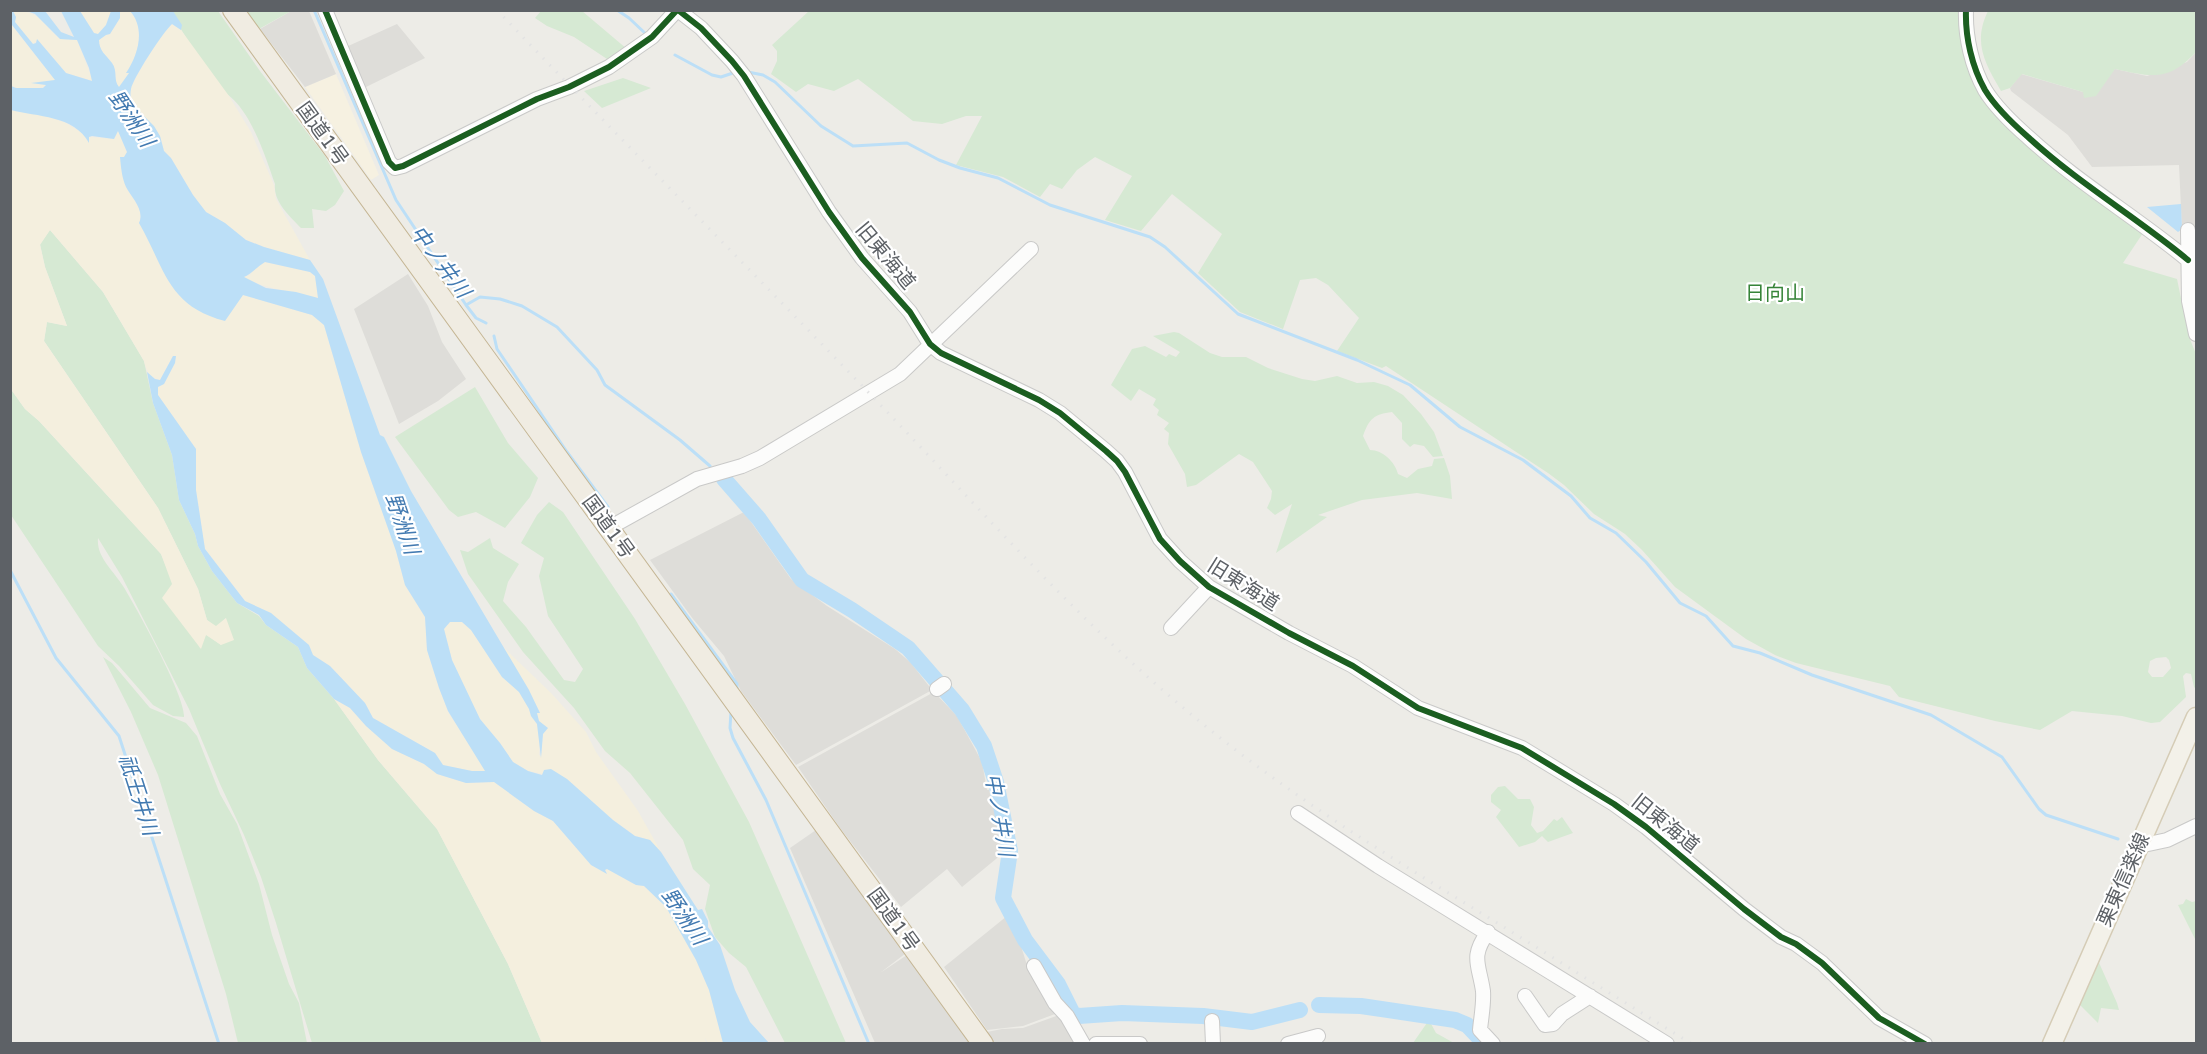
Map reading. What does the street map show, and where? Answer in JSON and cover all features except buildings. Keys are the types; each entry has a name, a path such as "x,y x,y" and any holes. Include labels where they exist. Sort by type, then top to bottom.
{"highway":[{"name":"国道1号","path":"233,10 983,1044"}],"main road":[{"name":"栗東信楽線","path":"2052,1044 2196,717"}],"street":[{"path":"325,10 389,162 395,168 609,67 652,37 677,10"},
{"name":"旧東海道","path":"677,10 719,45 744,76 829,212 862,258 910,312 930,344 941,353 1021,390 1060,413 1106,451 1125,472 1160,539 1209,587 1289,633 1353,666 1418,708 1522,748 1614,804 1646,827 1744,909 1781,937 1796,944 1822,963 1879,1018 1925,1044"},
{"path":"1966,10 1968,40 1975,70 1986,91 2007,118 2050,157 2188,260"},
{"path":"2188,230 2189,301 2196,334"},
{"path":"609,528 697,480 760,458 900,374 1031,249"},
{"path":"1171,628 1209,587"},
{"path":"1298,813 1378,866 1667,1044"},
{"path":"2139,846 2167,840 2196,826"},
{"path":"1488,932 1477,948 1477,965 1483,994 1480,1030 1492,1044"},
{"path":"1034,966 1055,1003 1067,1016 1083,1044"},
{"path":"1525,996 1545,1025 1553,1024 1563,1014 1590,996"},
{"path":"1212,1021 1213,1044"},
{"path":"1288,1044 1318,1036"},
{"path":"1096,1044 1140,1044"}],"shaded area":[{"path":"291,11 309,11 336,74 305,87 260,29"},
{"path":"397,24 425,58 364,88 346,47"},
{"path":"2196,52 2196,248 2182,229 2179,165 2092,167 2068,135 2010,88 2021,74 2083,92 2115,69 2147,76 2187,62"},
{"path":"336,74 379,175 371,180 305,87"},
{"path":"408,274 428,306 442,342 466,379 438,401 399,424 354,309"},
{"path":"744,512 791,579 827,606 895,649 911,663 932,690 796,765 741,691 724,656 693,619 650,560"},
{"path":"934,692 957,716 982,762 987,790 989,790 1002,839 1002,854 962,887 947,869 901,907 840,828 798,767"},
{"path":"816,830 906,953 880,973 907,955 972,1043 875,1043 790,848"},
{"path":"1007,916 1026,962 1055,1014 1023,1026 987,1030 944,967"},
{"path":"1059,1015 1078,1043 995,1043 987,1032 1023,1028"}],"green space":[{"path":"170,11 218,11 260,71 325,156 344,191 335,205 326,211 312,209 314,228 301,228 279,203 275,184 254,130 238,104 217,89"},
{"path":"247,11 291,11 259,29"},
{"path":"541,11 582,11 627,49 610,61 574,37 547,26 535,18"},
{"name":"日向山","path":"809,11 1958,11 1961,40 1968,69 1989,108 2004,125 2040,157 2143,233 2123,263 2177,279 2189,337 2196,354 2196,689 2191,674 2186,673 2183,676 2186,697 2160,722 2151,723 2122,716 2072,711 2040,730 1899,697 1890,686 1796,663 1775,655 1746,639 1675,587 1625,534 1594,514 1548,473 1386,366 1382,368 1337,351 1359,318 1328,285 1316,278 1300,280 1283,329 1240,312 1198,273 1222,234 1172,194 1141,231 1105,220 1132,176 1095,157 1077,170 1062,189 1050,184 1040,197 1003,177 956,165 982,116 966,116 942,124 913,121 858,79 834,91 808,84 796,92 771,74 777,61 777,51 772,45","holes":["2166,657 2171,668 2163,677 2152,677 2148,672 2150,661"]},
{"path":"1988,11 2196,11 2196,52 2177,68 2159,75 2115,69 2096,96 2084,98 2083,92 2022,74 2010,88 2001,91 1982,52 1981,32"},
{"path":"623,78 651,88 602,108 584,91"},
{"path":"50,230 103,292 144,361 153,403 172,455 179,500 195,534 198,546 212,571 237,603 259,616 266,625 298,647 307,668 334,699 378,760 437,829 508,964 542,1043 312,1043 261,877 244,835 189,709 122,577 98,538 98,545 106,564 119,580 149,631 169,672 184,717 173,716 153,705 98,646 11,515 10,388 25,409 39,421 161,554 200,648 206,634 221,645 226,618 216,627 207,620 198,589 158,508 44,341 47,322 67,326 45,267 40,244"},
{"path":"1174,332 1210,353 1222,357 1246,357 1268,368 1302,379 1315,381 1337,376 1357,383 1374,382 1388,386 1403,395 1434,432 1443,456 1433,457 1424,446 1414,444 1410,447 1402,439 1402,423 1392,412 1373,418 1363,436 1370,450 1384,454 1398,474 1407,478 1418,469 1432,466 1434,459 1444,458 1450,476 1452,499 1417,493 1362,500 1318,515 1327,517 1276,553 1292,504 1275,515 1267,508 1272,491 1253,462 1239,454 1196,485 1187,487 1185,474 1168,444 1169,433 1164,429 1169,423 1157,415 1159,410 1153,405 1156,399 1139,389 1131,401 1111,385 1132,349 1145,346 1166,357 1169,354 1176,357 1180,352 1153,336"},
{"path":"475,387 508,443 538,478 530,497 505,528 476,512 458,517 449,510 395,437"},
{"path":"549,502 563,512 635,619 685,704 749,822 846,1043 785,1043 746,967 715,937 705,909 710,885 693,869 683,840 630,773 605,751 574,708 523,652 468,574 460,550 468,552 490,538 493,548 519,564 508,582 503,601 526,627 564,680 575,682 583,669 548,616 539,576 544,558 521,543 537,515"},
{"path":"103,657 112,663 150,708 186,723 197,736 220,794 237,824 259,884 272,935 289,984 299,1003 307,1043 238,1043 226,994 158,775 131,712"},
{"path":"1505,786 1518,799 1530,799 1534,807 1531,825 1537,833 1543,831 1554,819 1557,821 1562,817 1573,833 1548,842 1542,836 1535,842 1519,847 1496,817 1501,810 1491,802 1491,795 1498,787"},
{"path":"2186,899 2196,901 2196,941 2178,905 2183,904"},
{"path":"2096,956 2119,1010 2101,1008 2098,1023 2075,1000"},
{"path":"1429,1020 1436,1033 1454,1043 1413,1043"}],"sand":[{"path":"13,11 35,15 60,39 77,40 93,81 66,73 38,40 33,44 15,22 16,17"},
{"path":"80,11 111,11 106,25 98,34 94,33"},
{"path":"120,11 130,11 135,18 139,42 127,73 130,73 119,88 114,66 102,50 99,40 106,34 110,34 120,18"},
{"path":"10,23 55,80 37,84 47,85 34,89 11,86"},
{"path":"172,24 181,30 229,96 251,132 274,185 276,199 310,260 246,240 225,223 206,212 164,151 160,136 136,112 131,103 131,86 159,37"},
{"path":"10,110 48,116 66,123 89,137 114,139 118,130 127,153 124,157 126,184 139,209 139,223 144,232 234,306 243,295 312,315 324,325 361,452 396,551 405,585 425,617 427,650 439,688 448,712 486,771 472,771 443,765 435,753 373,718 365,703 330,666 313,655 271,613 246,602 205,549 196,490 196,449 158,395 158,387 164,384 175,363 173,356 160,380 151,375 103,292 50,230 40,245 45,267 67,326 47,322 44,341 158,508 198,589 207,620 216,626 226,618 234,640 221,645 206,635 201,649 162,598 172,584 161,554 39,421 25,409 10,388"},
{"path":"265,262 310,272 315,276 318,298 270,288 243,277 250,275 254,269"},
{"path":"450,622 462,622 471,630 502,677 519,692 537,724 540,735 539,755 541,756 543,734 536,713 540,712 503,647 551,693 586,732 596,752 638,811 661,852 650,840 635,836 613,820 567,779 528,771 513,762 480,719 467,694 452,660 444,629"},
{"path":"334,699 350,708 392,749 424,764 437,774 466,783 494,782 534,811 553,821 591,865 607,873 605,869 607,869 636,885 644,886 666,907 696,960 709,990 723,1043 708,1043 705,1038 706,1043 542,1043 508,964 437,829 378,760"}],"water":[{"name":"野洲川","path":"11,10 16,17 15,22 33,44 37,39 66,73 92,81 77,40 60,39 35,14 27,11 45,11 61,32 74,37 61,11 80,11 94,33 98,34 106,25 111,11 120,11 120,18 110,34 99,40 102,50 114,66 119,87 129,73 126,73 137,50 138,26 130,11 173,11 182,25 181,30 172,24 149,55 131,89 133,107 154,126 160,136 164,151 206,212 225,223 246,240 310,260 323,279 380,435 384,437 411,491 529,690 540,713 537,713 539,721 548,728 543,734 541,758 537,724 519,692 502,677 471,630 462,622 450,622 444,629 452,660 480,719 513,762 528,771 542,775 544,770 551,769 567,779 613,820 635,836 650,840 661,852 698,910 702,909 708,921 708,927 720,945 735,990 750,1022 769,1043 723,1043 709,990 696,960 666,907 644,886 636,885 607,869 605,870 607,874 591,865 553,821 534,811 494,782 466,783 437,774 424,764 392,749 350,708 334,699 307,668 298,647 266,625 259,615 237,603 212,571 198,546 195,534 179,500 172,455 153,403 147,372 160,380 173,356 176,356 175,363 164,384 158,387 158,395 196,449 196,490 205,549 245,601 271,613 309,645 313,655 330,666 365,703 373,718 435,753 443,765 472,771 485,771 448,711 439,688 427,650 425,617 405,585 396,551 361,452 324,325 312,315 243,295 225,321 191,306 179,295 162,270 139,223 139,209 126,187 123,176 120,157 124,157 127,152 118,131 114,139 92,136 89,137 89,143 74,127 65,122 11,110 11,86 43,88 46,85 31,83 55,80 12,25","holes":["265,262 310,272 315,276 318,298 266,288 244,277"]},
{"path":"2181,204 2182,229 2178,232 2147,207"}],"waterway":[{"name":"中ノ井川","path":"314,10 396,200 466,305 480,297 500,299 522,306 557,327 597,370 605,385 680,440 710,466"},
{"path":"617,10 647,35"},
{"path":"675,55 712,75 721,77 736,72"},
{"path":"748,72 763,75 775,82 821,126 853,146 907,143 939,160 998,178 1050,205 1150,237 1165,247 1238,314 1357,360 1410,385 1460,427 1523,460 1571,496 1590,518 1616,533 1646,562 1680,603 1706,616 1733,646 1760,653 1812,675 1931,715 2002,757 2039,809 2046,815 2118,839"},
{"path":"466,305 476,318 486,323"},
{"path":"494,336 497,349 567,452 608,507"},
{"name":"中ノ井川","path":"724,479 759,519 802,580 908,648 962,710 984,746 996,782 1010,851 1003,898 1025,940 1058,984 1073,1014 1079,1016 1122,1013 1203,1016 1252,1022 1300,1010"},
{"name":"祇王井川","path":"10,570 56,658 119,736 219,1044"},
{"path":"671,594 737,684 737,689"},
{"path":"731,711 730,728 733,738 766,800 869,1044"},
{"name":"中ノ井川","path":"1319,1005 1361,1006 1455,1020 1467,1025 1485,1044"}],"railway":[{"path":"497,10 870,394 1029,562 1154,682 1230,746 1330,817 1692,1044"}],"cycle path":[{"path":"325,10 389,162 395,168 609,67 652,37 677,10"},
{"path":"678,10 701,28 744,76 829,212 862,258 910,312 930,344 941,353 1039,400 1060,413 1106,451 1125,472 1160,539 1209,587 1289,633 1353,666 1418,708 1522,748 1614,804 1646,827 1744,909 1781,937 1796,944 1822,963 1879,1018 1925,1044"},
{"path":"1966,10 1967,31 1973,62 1980,81 1999,109 2067,170 2188,260"}]}
